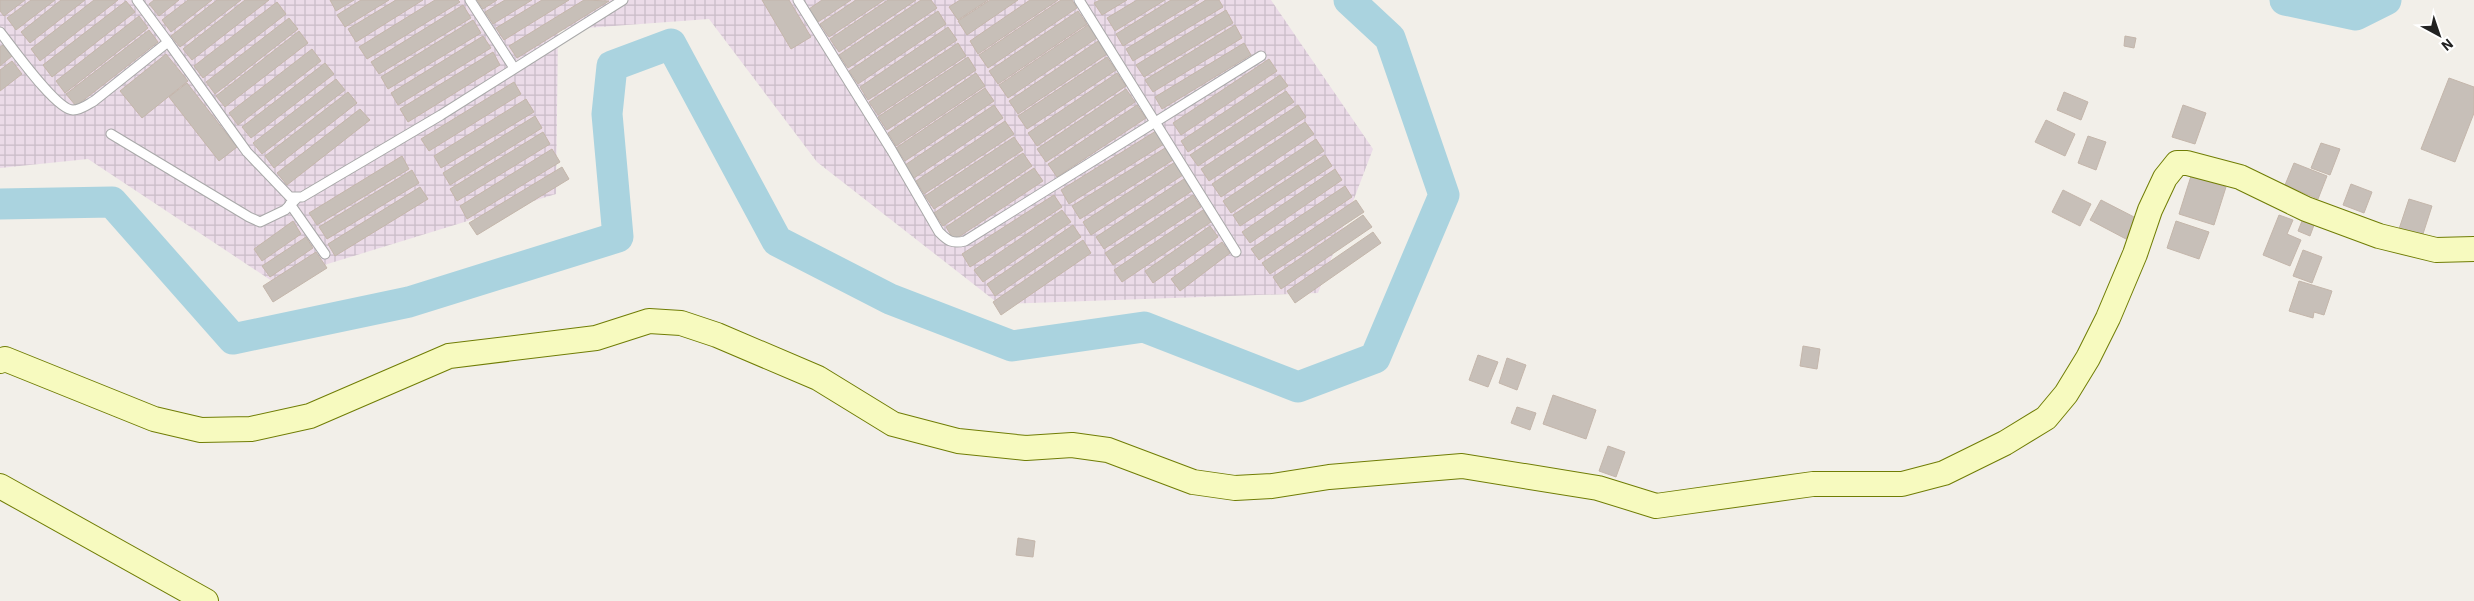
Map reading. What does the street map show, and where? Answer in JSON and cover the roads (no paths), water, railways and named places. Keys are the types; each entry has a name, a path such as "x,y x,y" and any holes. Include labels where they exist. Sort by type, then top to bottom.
{"street":[{"path":"0,361 5,359 154,419 201,430 251,429 310,416 449,356 596,338 649,321 681,323 716,335 818,378 893,424 958,441 1026,448 1072,445 1108,450 1193,482 1235,488 1272,486 1329,476 1462,466 1598,488 1656,506 1813,484 1902,484 1944,473 2005,443 2046,418 2066,394 2088,358 2135,254 2150,210 2165,178 2177,164 2188,162 2240,177 2306,209 2379,236 2436,250 2474,249"},
{"path":"0,486 206,601"}],"lane":[{"path":"137,0 247,152 293,201 325,254"},
{"path":"470,0 514,68"},
{"path":"110,134 260,222 279,214 293,201 433,120 623,0"},
{"path":"798,0 892,151 939,232 948,242 955,244 965,241 1261,56"},
{"path":"1079,0 1157,122 1236,252"},
{"path":"0,32 41,85 63,107 72,110 81,108 94,101 168,42"}],"waterway":[{"path":"0,204 112,202 233,339 409,302 618,237 607,114 612,66 671,44 777,241 890,299 1012,346 1144,327 1298,387 1375,358 1444,195 1390,38 1349,0"},
{"path":"2285,0 2356,15 2386,0"}]}
